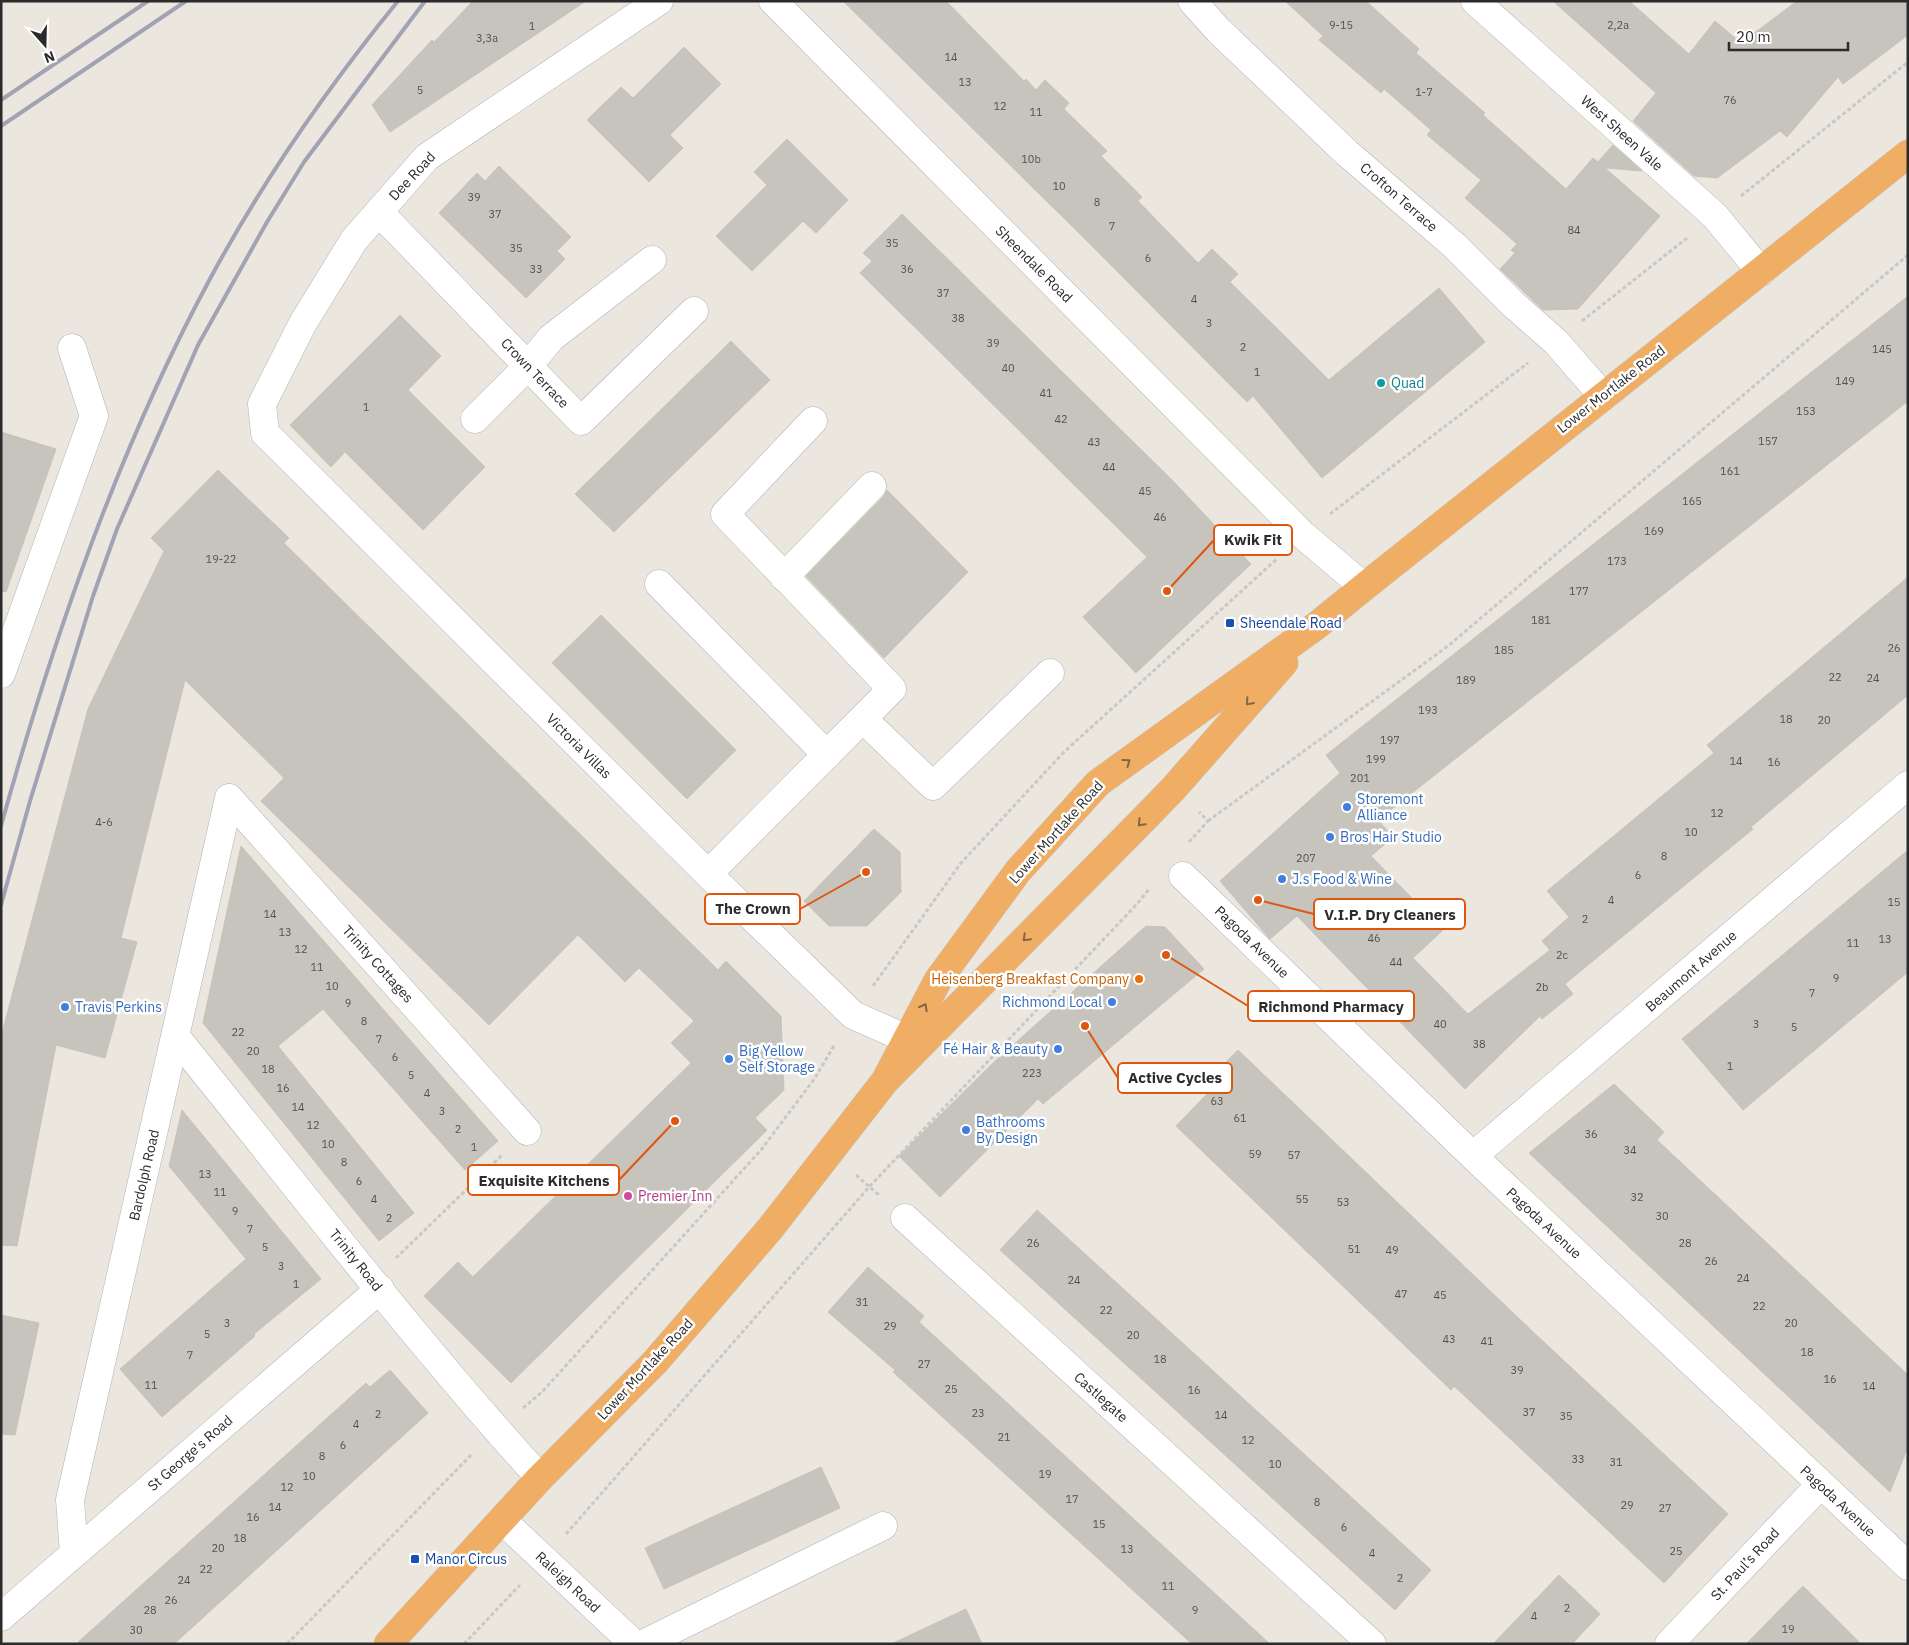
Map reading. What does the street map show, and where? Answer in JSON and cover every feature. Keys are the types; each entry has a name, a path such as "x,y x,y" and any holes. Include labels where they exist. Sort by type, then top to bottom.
{"highway":[{"name":"Lower Mortlake Road","path":"885,1081 938,980 1018,871 1098,783 1316,626 1908,154"},
{"name":"Lower Mortlake Road","path":"388,1644 540,1478 655,1362 769,1230 885,1081 1156,807 1316,626"}],"street":[{"name":"Dee Road","path":"265,433 262,404 303,323 354,240 427,157 659,1"},
{"name":"Sheendale Road","path":"773,1 1303,535 1364,587"},
{"name":"Crofton Terrace","path":"1192,1 1220,31 1340,146 1455,246 1514,305 1556,342 1603,396"},
{"name":"West Sheen Vale","path":"1475,1 1716,216 1761,272"},
{"name":"Crown Terrace","path":"379,212 581,421 694,311"},
{"path":"475,418 528,366 551,338 652,260"},
{"path":"1,674 94,416 72,348"},
{"path":"708,874 892,690 725,514 813,421"},
{"name":"Victoria Villas","path":"265,433 708,874 853,1015 907,1039"},
{"path":"784,577 872,486"},
{"path":"659,584 827,755"},
{"path":"863,719 933,786 1050,673"},
{"name":"Beaumont Avenue","path":"1473,1156 1908,785"},
{"name":"Bardolph Road","path":"74,1553 70,1500 229,798"},
{"name":"Trinity Cottages","path":"229,798 527,1131"},
{"name":"Pagoda Avenue","path":"1183,876 1473,1156 1908,1566"},
{"name":"Trinity Road","path":"176,1037 376,1285 497,1431 540,1478"},
{"name":"Castlegate","path":"904,1218 1372,1644"},
{"name":"St George's Road","path":"1,1617 376,1285"},
{"name":"St. Paul’s Road","path":"1669,1644 1820,1485"},
{"name":"Raleigh Road","path":"502,1520 634,1644"},
{"path":"644,1644 883,1526"}],"path":[{"path":"1208,821 1448,646 1908,256"},
{"path":"464,1644 544,1559 870,1186 1137,904 1153,884"},
{"path":"376,1285 527,1131"},
{"path":"829,1152 870,1186 904,1218"}],"building":[{"path":"473,1 586,1 390,132 372,105 432,40 434,42"},
{"path":"843,1 946,1 1024,81 1026,79 1036,90 1045,80 1069,103 1064,109 1107,151 1101,156 1142,197 1138,201 1198,263 1212,249 1238,274 1230,282 1329,380 1439,288 1485,342 1322,478 1253,396 1247,402 1082,236"},
{"path":"1285,1 1366,1 1419,49 1416,53 1485,113 1483,115 1566,189 1593,158 1598,162 1613,145 1642,171 1605,168 1660,216 1578,309 1543,310 1500,269 1515,253 1511,250 1517,244 1465,198 1481,180 1427,135 1431,130 1384,89 1381,93 1319,40 1323,36"},
{"path":"1553,1 1629,1 1689,54 1715,21 1741,43 1797,1 1908,1 1908,35 1843,84 1838,77 1787,137 1780,131 1717,178 1694,176 1633,121 1656,93"},
{"path":"684,47 721,84 670,135 683,148 649,182 587,120 621,87 633,98"},
{"path":"787,139 848,200 816,233 803,221 752,271 716,236 767,185 754,172"},
{"path":"499,166 571,237 557,251 565,259 526,298 439,213 477,173 485,181"},
{"path":"902,214 1174,482 1251,564 1136,673 1083,617 1147,557 860,273 872,261 863,253"},
{"path":"1908,296 1908,401 1378,820 1393,837 1371,856 1443,930 1413,958 1468,1014 1550,950 1542,941 1569,917 1547,891 1714,753 1707,745 1908,577 1908,695 1751,827 1753,829 1565,984 1573,994 1542,1019 1540,1016 1465,1089 1297,916 1270,939 1220,881 1340,773 1326,755"},
{"path":"400,315 441,356 408,390 485,467 423,530 345,452 331,467 290,425"},
{"path":"731,341 770,380 614,532 575,494"},
{"path":"1,432 56,449 6,592 1,591"},
{"path":"218,470 289,538 284,543 718,970 726,961 781,1016 784,1090 755,1118 767,1130 511,1383 424,1296 458,1262 473,1277 691,1063 671,1043 694,1021 639,968 625,982 578,935 489,1025 261,801 284,778 185,680 121,938 137,942 105,1058 56,1045 17,1246 1,1245 1,1037 88,709 164,551 151,538"},
{"path":"887,490 968,572 884,658 806,576 883,497"},
{"path":"601,615 736,750 687,799 552,663"},
{"path":"874,829 900,852 901,892 867,926 829,926 804,901"},
{"path":"241,846 498,1141 465,1170 323,1009 278,1046 414,1213 379,1241 203,1023"},
{"path":"1908,850 1908,972 1743,1110 1682,1039"},
{"path":"1146,926 1165,927 1204,969 1043,1104 1038,1099 940,1197 899,1156 994,1062"},
{"path":"1238,1050 1531,1330 1728,1514 1664,1583 1454,1386 1451,1390 1176,1126 1208,1093 1202,1087"},
{"path":"1614,1084 1664,1132 1657,1140 1908,1375 1908,1447 1890,1492 1529,1153"},
{"path":"182,1110 321,1279 254,1334 255,1336 162,1417 120,1369 246,1259 169,1166"},
{"path":"1037,1210 1431,1570 1395,1610 1000,1250"},
{"path":"868,1267 924,1316 919,1322 1270,1644 1192,1644 893,1372 895,1370 828,1312"},
{"path":"1,1315 39,1323 15,1435 1,1434"},
{"path":"390,1370 428,1413 174,1644 76,1644 366,1383 370,1387"},
{"path":"821,1467 840,1508 664,1589 645,1548"},
{"path":"1559,1575 1600,1614 1572,1644 1493,1644"},
{"path":"1803,1586 1861,1644 1746,1644"},
{"path":"966,1609 982,1644 891,1644"}],"railway":[{"path":"1,100 148,1"},
{"path":"1,126 186,1"},
{"path":"1,826 43,686 91,546 117,477 177,342 231,241 275,169 322,100 398,1"},
{"path":"1,905 30,801 93,596 117,529 198,345 267,222 304,162 425,1"}],"place":[{"name":"Quad","path":"1381,383"},
{"name":"Kwik Fit","path":"1167,591"},
{"name":"Sheendale Road","path":"1230,623"},
{"name":"Storemont Alliance","path":"1347,807"},
{"name":"Bros Hair Studio","path":"1330,837"},
{"name":"The Crown","path":"866,872"},
{"name":"J.s Food & Wine","path":"1282,879"},
{"name":"V.I.P. Dry Cleaners","path":"1258,900"},
{"name":"Richmond Pharmacy","path":"1166,955"},
{"name":"Heisenberg Breakfast Company","path":"1139,979"},
{"name":"Richmond Local","path":"1112,1002"},
{"name":"Travis Perkins","path":"65,1007"},
{"name":"Active Cycles","path":"1085,1026"},
{"name":"Fé Hair & Beauty","path":"1058,1049"},
{"name":"Big Yellow Self Storage","path":"729,1059"},
{"name":"Exquisite Kitchens","path":"675,1121"},
{"name":"Bathrooms By Design","path":"966,1130"},
{"name":"Premier Inn","path":"628,1196"},
{"name":"Manor Circus","path":"415,1559"}]}
